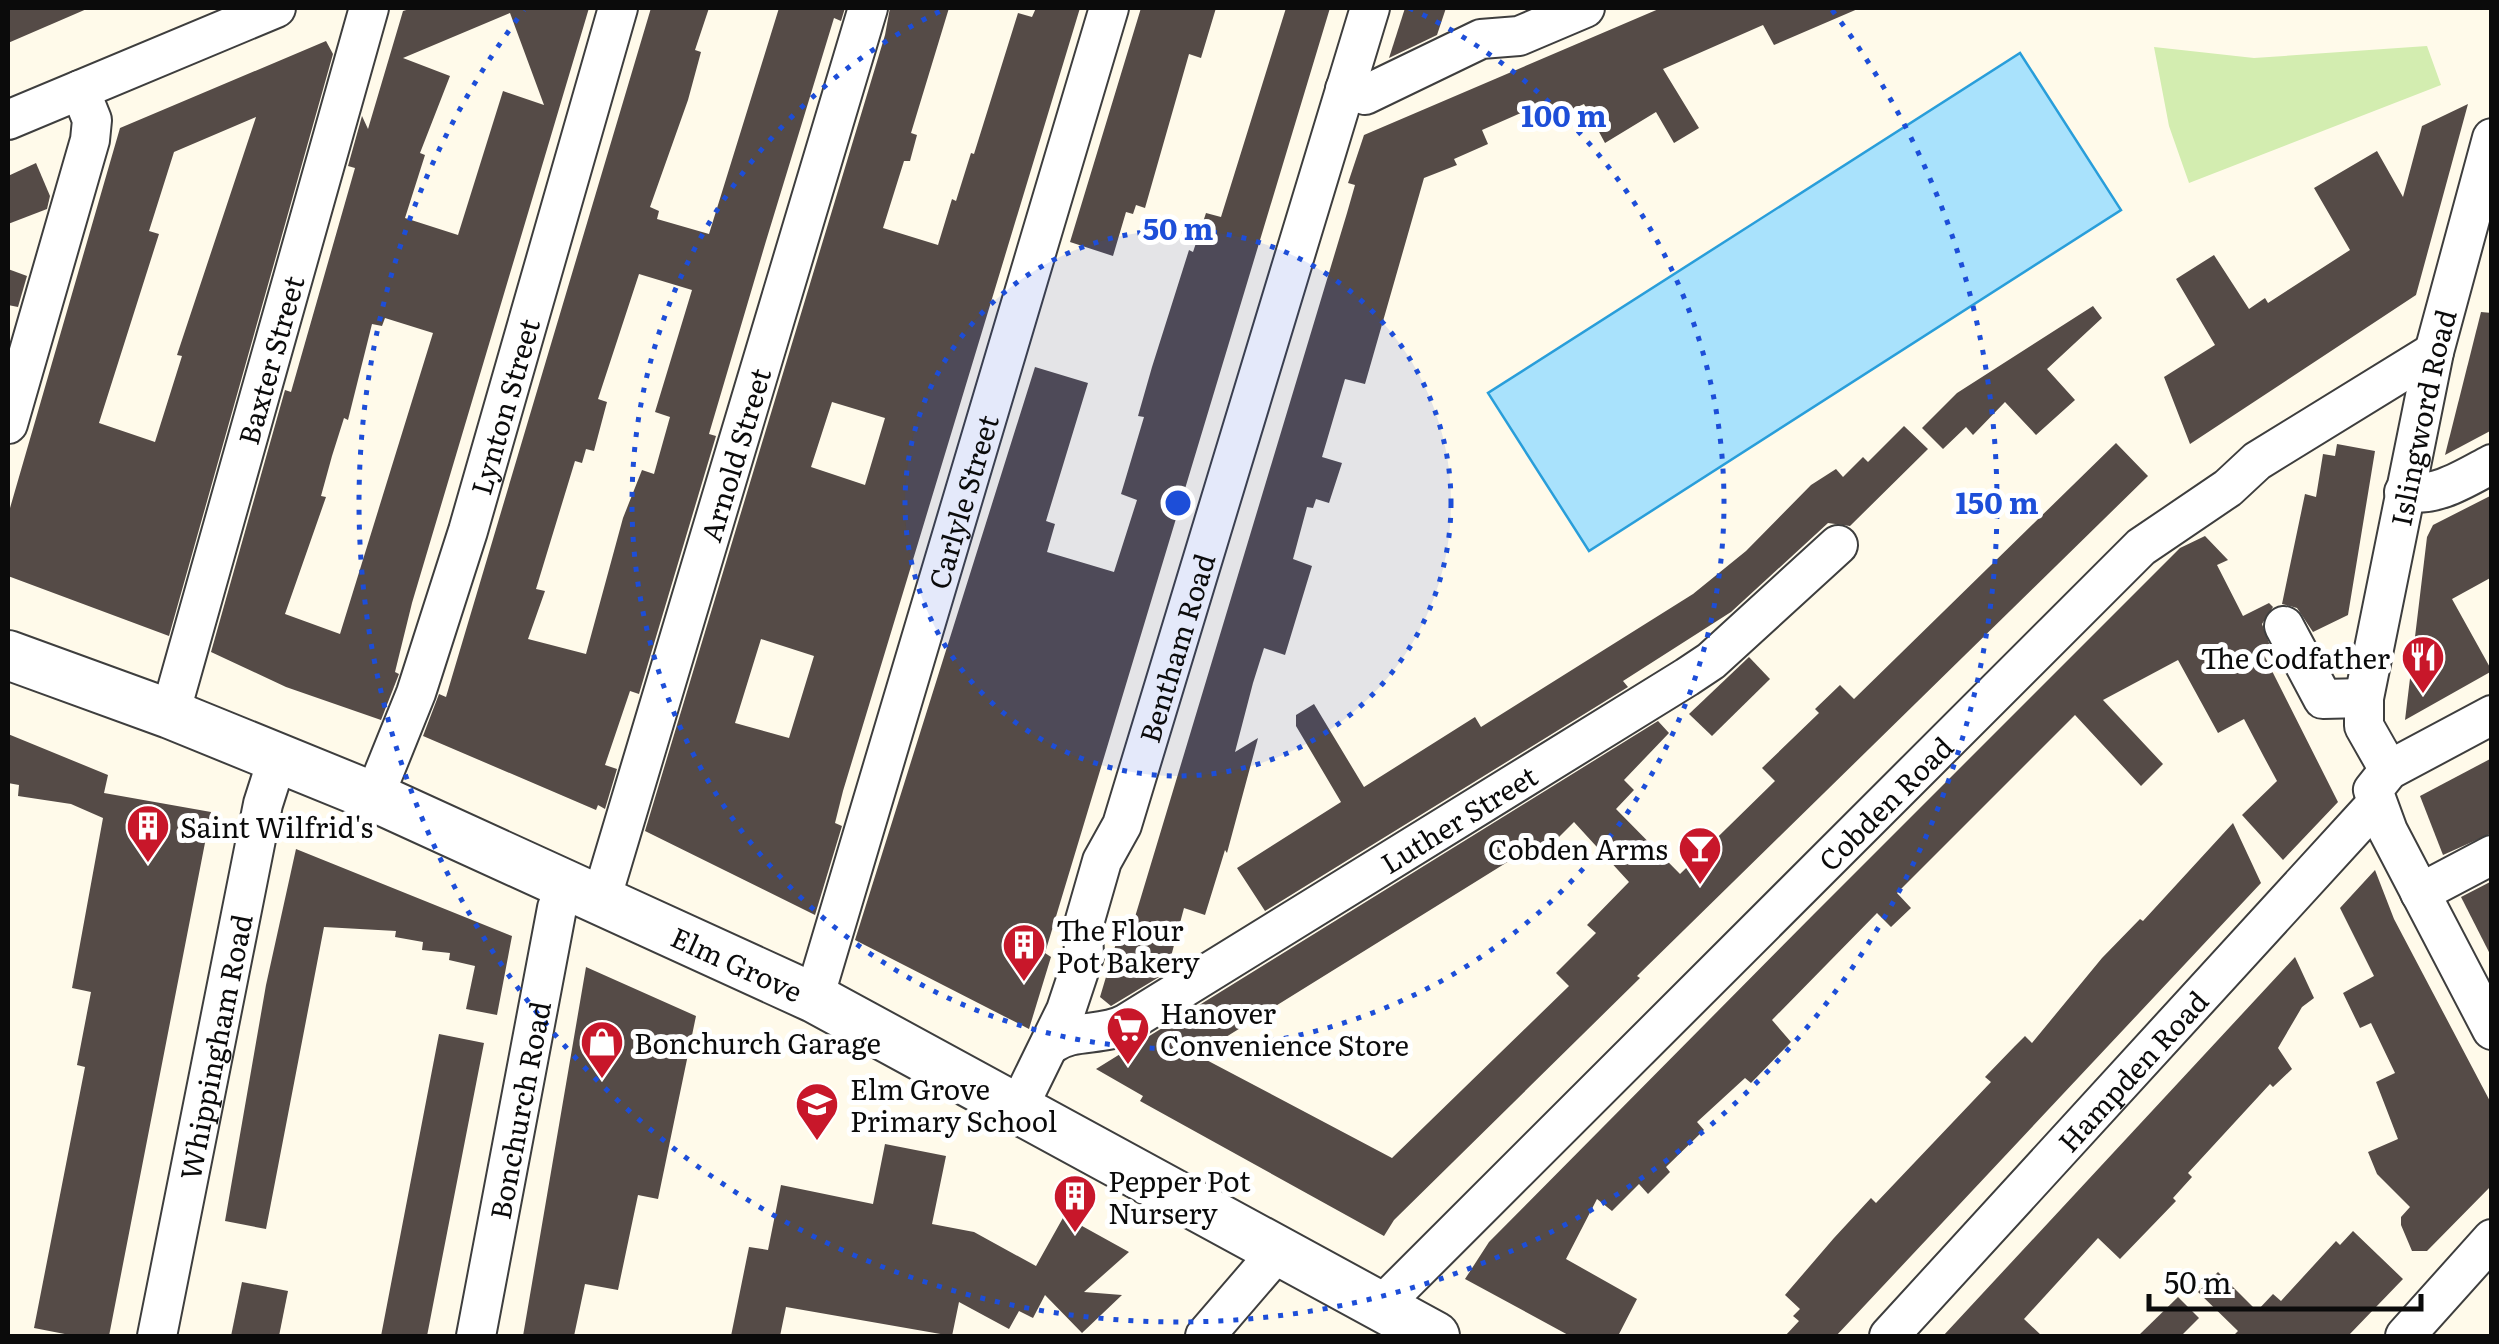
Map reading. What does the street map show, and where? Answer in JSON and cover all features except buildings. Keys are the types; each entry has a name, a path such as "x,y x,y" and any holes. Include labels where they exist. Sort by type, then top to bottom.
{"street":[{"path":"8,120 276,8"},
{"name":"Baxter Street","path":"170,714 369,8"},
{"name":"Lynton Street","path":"374,798 416,692 468,531 618,8"},
{"name":"Arnold Street","path":"584,892 868,8"},
{"name":"Carlyle Street","path":"814,998 1109,8"},
{"name":"Bentham Road","path":"1018,1108 1052,1044 1084,956 1082,927 1102,862 1122,825 1370,8"},
{"path":"1345,89 1365,95 1481,39 1519,36 1585,8"},
{"path":"8,424 90,140 92,120 80,90"},
{"name":"Islingword Road","path":"2492,138 2480,218 2434,352 2364,698 2364,726 2420,893 2492,1030"},
{"name":"Cobden Road","path":"1381,1306 2142,547 2228,488 2257,461 2434,352"},
{"path":"2404,492 2424,495 2440,491 2492,464"},
{"name":"Luther Street","path":"1052,1044 1063,1037 1115,1030 1687,677 1712,661 1838,545"},
{"path":"2284,626 2323,699 2364,698"},
{"name":"Elm Grove","path":"8,655 278,757 814,998 1435,1336"},
{"name":"Hampden Road","path":"1889,1336 2172,1032 2328,858 2382,788 2492,715"},
{"name":"Whippingham Road","path":"157,1336 263,804 278,757"},
{"path":"2420,893 2492,855"},
{"name":"Bonchurch Road","path":"476,1336 553,928 584,892"},
{"path":"2405,1336 2492,1239"},
{"path":"1204,1336 1279,1250"}],"green space":[{"path":"2427,46 2441,85 2189,183 2169,126 2154,47 2254,58"}],"water":[{"path":"2020,53 2121,210 1589,551 1488,393"}],"place":[{"name":"The Codfather","path":"2423,695"},
{"name":"Saint Wilfrid's","path":"148,864"},
{"name":"Cobden Arms","path":"1700,886"},
{"name":"The Flour Pot Bakery","path":"1024,983"},
{"name":"Hanover Convenience Store","path":"1128,1066"},
{"name":"Bonchurch Garage","path":"602,1080"},
{"name":"Elm Grove Primary School","path":"817,1142"},
{"name":"Pepper Pot Nursery","path":"1075,1234"}]}
